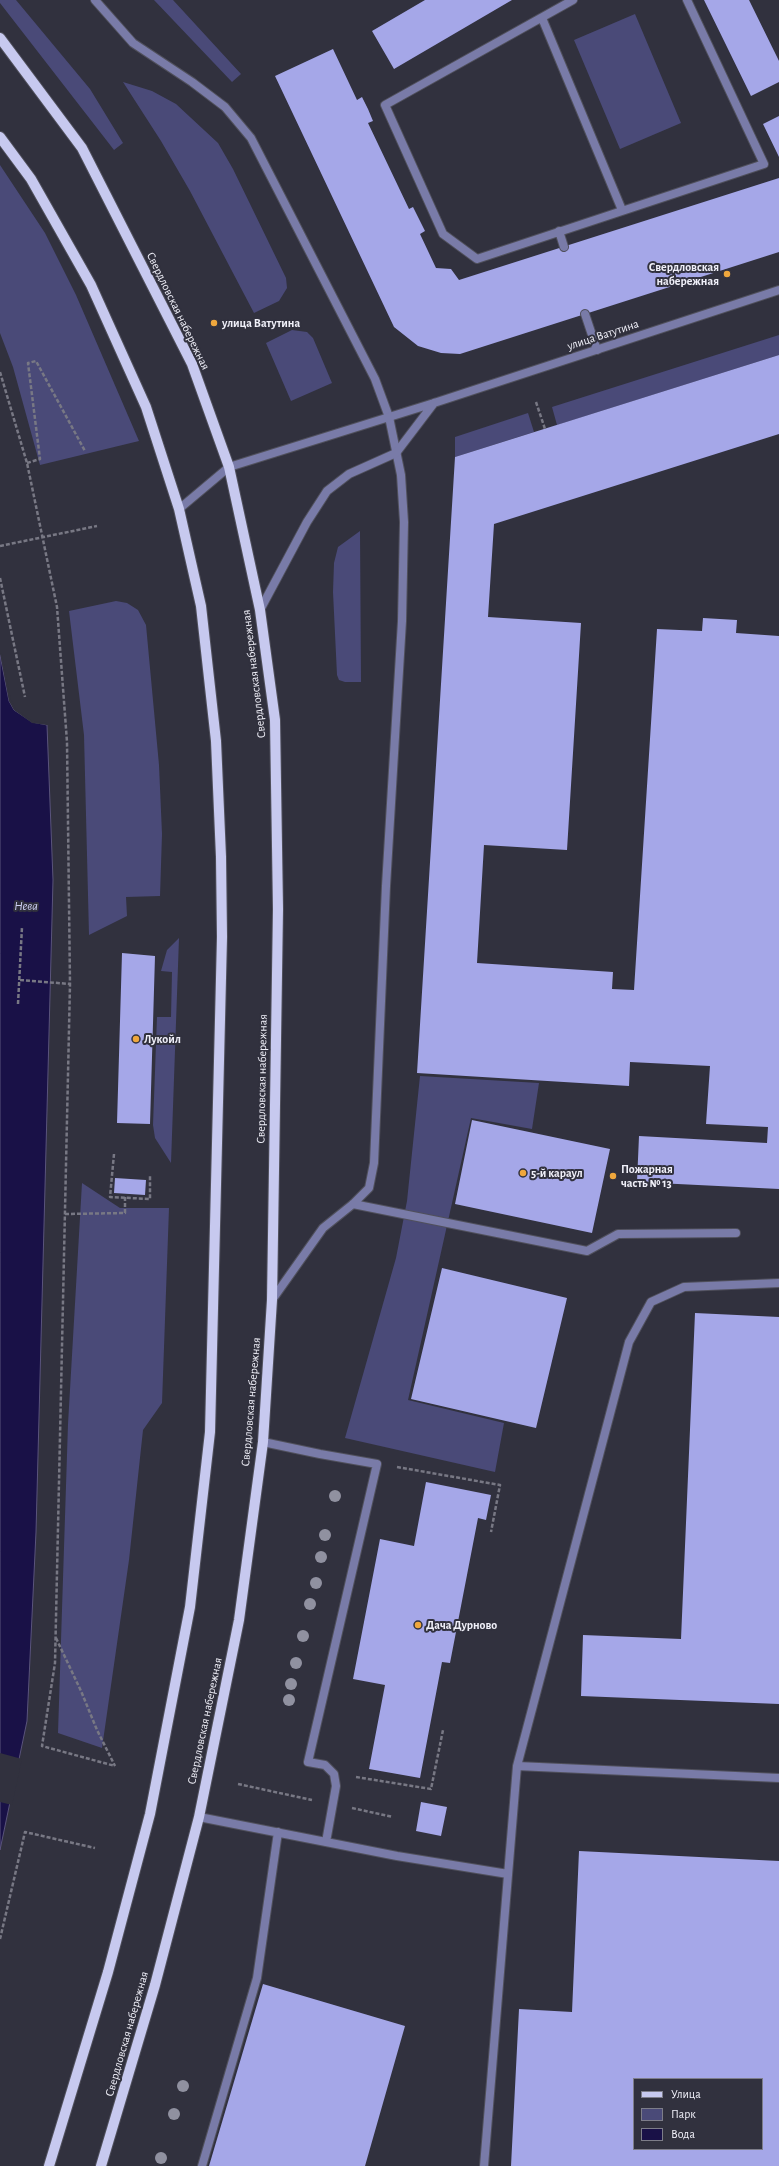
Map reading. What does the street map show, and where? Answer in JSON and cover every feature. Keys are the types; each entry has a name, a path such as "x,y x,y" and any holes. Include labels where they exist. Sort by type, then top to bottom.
{"main road":[{"name":"Свердловская набережная","path":"0,38 82,148 192,364 229,467 260,610 275,720 278,909 272,1300 263,1442 239,1620 199,1817 155,1985 102,2166"},
{"path":"0,137 31,179 91,285 146,407 179,510 201,606 216,741 221,857 222,937 210,1432 190,1607 150,1814 108,1972 49,2166"}],"street":[{"path":"95,0 133,43 192,82 225,107 251,138 374,379 389,417 401,476 404,522 402,621 386,886 374,1163 369,1188 353,1204 323,1228 272,1300"},
{"path":"573,0 385,105 443,234 477,259 764,164 687,0"},
{"path":"542,18 622,210"},
{"path":"559,231 564,247"},
{"name":"улица Ватутина","path":"179,510 229,467 434,404 779,290"},
{"path":"585,314 597,350"},
{"path":"260,610 307,522 327,491 349,474 396,453 434,404"},
{"path":"353,1204 587,1251 618,1234 736,1233"},
{"path":"484,2166 517,1766 629,1342 651,1302 684,1287 779,1283"},
{"path":"263,1442 377,1464 308,1762 325,1765 334,1774 336,1786 326,1842"},
{"path":"517,1766 779,1778"},
{"path":"199,1817 326,1842 508,1874"},
{"path":"202,2166 257,1978 278,1832"}],"path":[{"path":"28,463 40,459 28,363 36,361 85,452"},
{"path":"0,372 28,463 57,607 68,742 70,984 55,1636 55,1663 42,1746 115,1766 97,1730 82,1691 55,1636"},
{"path":"536,402 545,429"},
{"path":"0,546 97,526"},
{"path":"0,578 24,697"},
{"path":"18,1004 22,928"},
{"path":"20,980 70,984"},
{"path":"114,1154 110,1197 150,1199 150,1175"},
{"path":"65,1214 124,1213 125,1197"},
{"path":"377,1464 500,1485 491,1532"},
{"path":"334,1774 431,1789 443,1730"},
{"path":"0,1939 25,1832 95,1848"}],"green space":[{"path":"0,0 16,0 90,89 123,143 114,150 0,3"},
{"path":"154,0 173,0 241,74 232,82"},
{"path":"635,14 681,123 620,149 574,40"},
{"path":"123,82 152,91 176,104 218,143 233,169 286,278 287,288 279,301 254,313 190,191 161,141"},
{"path":"0,165 45,233 76,295 139,441 40,465 13,367 0,333"},
{"path":"292,330 307,332 313,338 332,383 291,401 266,343"},
{"path":"779,335 779,355 557,425 552,407"},
{"path":"528,413 534,432 455,457 455,437"},
{"path":"360,531 361,682 345,682 339,680 337,675 333,592 334,563 338,547"},
{"path":"116,601 127,603 138,610 146,625 159,765 162,834 160,896 126,897 127,916 89,935 84,735 69,611"},
{"path":"179,938 171,1163 155,1138 153,1125 157,1017 171,1017 172,972 161,971 167,950"},
{"path":"420,1076 539,1083 532,1129 471,1118 408,1400 504,1423 495,1472 345,1438 396,1258 407,1201"},
{"path":"82,1183 120,1208 169,1208 162,1403 143,1430 129,1560 102,1748 58,1733 68,1424"}],"water":[{"name":"Нева","path":"0,655 9,701 14,710 32,722 47,725 53,880 36,1532 27,1721 0,1850"}],"pier":[{"path":"0,653 2,654 11,700 16,709 32,721 47,723 47,725 32,723 14,710 9,701"},
{"path":"0,1753 22,1759 12,1805 0,1802"}],"building":[{"path":"425,0 512,0 394,69 372,31"},
{"path":"704,0 749,0 779,61 779,82 751,96"},
{"path":"333,49 357,100 362,97 368,109 373,121 368,123 409,209 413,207 425,231 420,234 436,268 451,269 459,280 779,178 779,252 460,354 441,353 418,346 394,327 275,76"},
{"path":"779,116 779,157 763,124"},
{"path":"779,355 779,434 494,524 488,617 581,623 567,850 484,845 477,963 613,972 612,989 634,990 657,629 702,631 703,618 737,620 736,633 779,636 779,1189 637,1182 639,1136 767,1143 768,1127 706,1124 710,1066 630,1062 629,1086 417,1073 455,457"},
{"name":"Лукойл","path":"122,953 155,956 150,1124 117,1123"},
{"path":"472,1120 610,1149 592,1233 455,1204"},
{"path":"115,1178 146,1180 145,1195 114,1193"},
{"path":"442,1268 567,1298 536,1428 411,1399"},
{"path":"695,1313 779,1317 779,1704 581,1696 583,1635 681,1639"},
{"path":"426,1482 491,1495 486,1520 478,1518 450,1663 442,1662 420,1778 369,1769 385,1685 353,1679 380,1539 414,1546"},
{"path":"421,1802 447,1807 441,1836 416,1831"},
{"path":"579,1851 779,1861 779,2166 511,2166 519,2009 572,2012"},
{"path":"263,1984 405,2026 365,2166 209,2166"}],"place":[{"name":"Свердловская набережная","path":"727,274"},
{"name":"улица Ватутина","path":"214,323"},
{"name":"Лукойл","path":"136,1039"},
{"name":"5-й караул","path":"523,1173"},
{"name":"Пожарная часть № 13","path":"613,1176"},
{"name":"Дача Дурново","path":"418,1625"}]}
